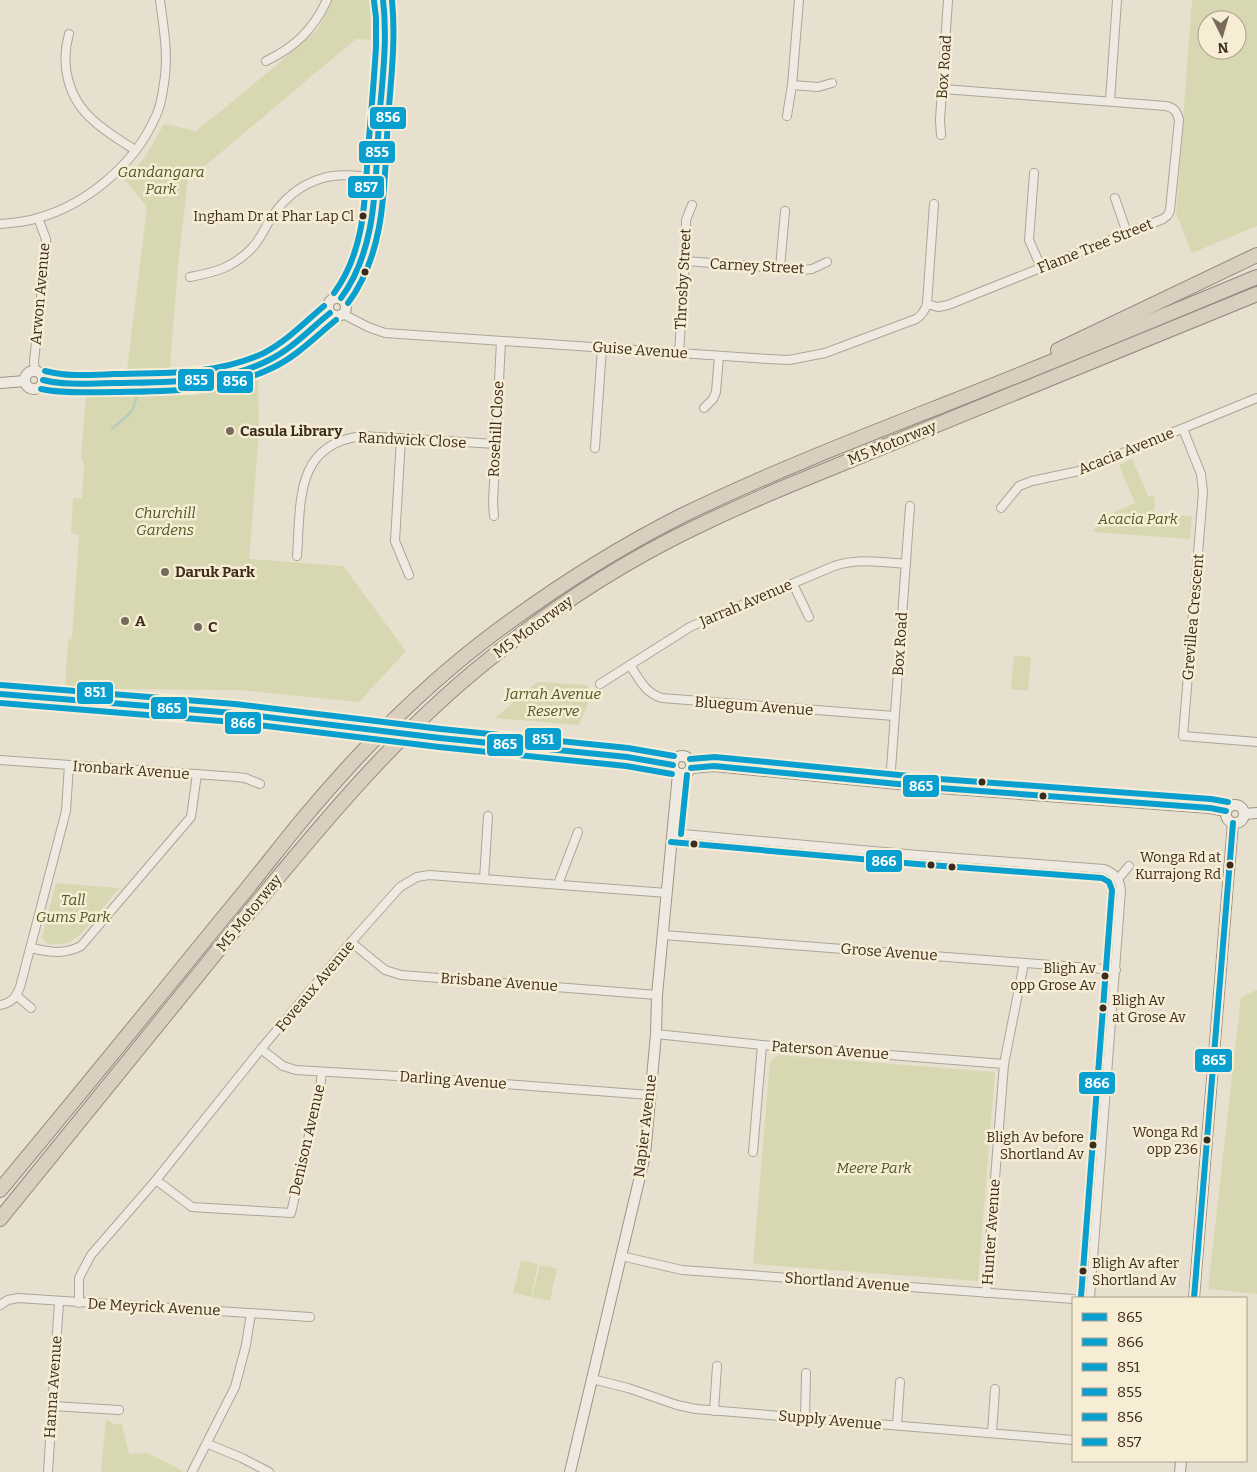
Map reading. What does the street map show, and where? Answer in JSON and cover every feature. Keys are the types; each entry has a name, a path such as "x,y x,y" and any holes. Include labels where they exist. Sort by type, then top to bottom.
{"highway":[{"path":"887,428 1097,332 1257,255"},
{"name":"M5 Motorway","path":"0,1190 328,789 366,747 434,683 485,640 530,607 564,584 644,536 724,496 1257,277"},
{"name":"M5 Motorway","path":"0,1218 321,825 382,758 404,734 458,685 486,661 558,607 651,551 695,527 744,505 815,474 1257,294"}],"street":[{"path":"0,224 38,218 63,208 85,196 100,186 125,164 135,150 154,121 166,74 166,53 160,0"},
{"path":"266,61 292,46 310,28 327,0"},
{"path":"341,298 352,281 368,240 372,220 385,47 385,18 382,0"},
{"path":"788,116 799,0"},
{"name":"Box Road","path":"941,135 940,120 948,0"},
{"path":"1110,101 1117,0"},
{"path":"68,34 65,47 66,69 71,89 77,102 94,121 135,150"},
{"path":"792,85 818,87 832,83"},
{"name":"Flame Tree Street","path":"927,304 948,305 1163,219 1168,215 1171,208 1179,120 1178,113 1172,108 1110,101 943,89"},
{"path":"1034,173 1029,240 1041,268"},
{"path":"190,277 224,269 239,260 260,238 281,204 289,195 301,187 324,177 376,177"},
{"path":"1115,198 1127,233"},
{"path":"927,304 934,204"},
{"name":"Throsby Street","path":"679,353 686,220 692,205"},
{"path":"780,268 785,211"},
{"name":"Arwon Avenue","path":"35,371 34,362 46,251 46,239 38,218"},
{"name":"Carney Street","path":"685,261 812,269 827,262"},
{"path":"335,298 341,298 345,302 346,307 343,314 336,316 330,312 328,308 329,302 335,298"},
{"name":"Guise Avenue","path":"343,314 368,327 385,333 790,360 825,353 916,319 922,315 927,304"},
{"path":"43,380 40,387 34,389 28,387 25,381 27,374 35,371 40,374 43,380 50,382 180,382 215,379 266,361 288,349 330,312"},
{"name":"Rosehill Close","path":"494,516 493,502 501,341"},
{"path":"595,448 602,348"},
{"path":"704,408 713,399 716,392 718,356"},
{"path":"0,383 25,381"},
{"name":"Acacia Avenue","path":"1000,508 1019,486 1032,481 1079,471 1257,398"},
{"name":"Grevillea Crescent","path":"1183,429 1201,474 1203,492 1183,736 1257,742"},
{"name":"Randwick Close","path":"298,556 302,488 306,476 310,466 317,458 325,450 342,439 362,436 496,444"},
{"path":"402,438 396,541 410,574"},
{"name":"Box Road","path":"890,783 910,506"},
{"name":"Jarrah Avenue","path":"600,684 694,625 834,566 851,561 906,564"},
{"path":"793,584 809,617"},
{"name":"Bluegum Avenue","path":"630,665 647,690 662,698 894,716"},
{"path":"0,694 234,713 440,738 628,757 675,769 685,774 690,768 690,760 682,756 675,759 675,769"},
{"name":"Ironbark Avenue","path":"0,760 246,778 260,784"},
{"path":"0,1005 10,1002 17,996 31,948 66,811 69,765"},
{"path":"690,768 714,766 890,783 1210,808 1226,811"},
{"name":"Napier Avenue","path":"570,1472 644,1161 672,833 675,769"},
{"path":"31,948 61,953 81,946 191,817 197,774"},
{"path":"1236,804 1241,807 1244,814 1241,821 1233,823 1226,817 1226,811 1236,804"},
{"path":"1244,814 1257,813"},
{"path":"484,879 488,816"},
{"path":"1194,1297 1233,823"},
{"path":"558,884 578,832"},
{"path":"672,833 908,855 1104,870 1111,872 1118,879 1121,890 1116,970 1090,1297"},
{"path":"1118,879 1129,866"},
{"name":"Foveaux Avenue","path":"79,1303 79,1278 91,1255 156,1180 261,1049 400,887 417,877 429,875 667,892"},
{"name":"Grose Avenue","path":"663,935 1116,970"},
{"name":"Brisbane Avenue","path":"351,942 385,970 401,975 657,994"},
{"name":"Hunter Avenue","path":"986,1293 1004,1064 1024,963"},
{"path":"17,996 31,1008"},
{"name":"Paterson Avenue","path":"656,1034 762,1045 1004,1064"},
{"path":"753,1152 762,1045"},
{"name":"Darling Avenue","path":"261,1049 289,1069 650,1095"},
{"name":"Denison Avenue","path":"156,1180 192,1207 291,1213 322,1072"},
{"name":"Shortland Avenue","path":"621,1256 682,1270 1072,1299"},
{"name":"De Meyrick Avenue","path":"0,1305 8,1300 18,1298 310,1317"},
{"name":"Hanna Avenue","path":"48,1472 58,1302"},
{"path":"192,1472 208,1444 235,1387 246,1345 250,1313"},
{"path":"714,1411 717,1366"},
{"path":"804,1418 806,1373"},
{"name":"Supply Avenue","path":"592,1379 696,1409 1072,1440"},
{"path":"897,1425 900,1382"},
{"path":"992,1433 995,1389"},
{"path":"52,1406 120,1410"},
{"path":"208,1444 269,1472"}],"green space":[{"name":"Gandangara Park","path":"332,0 370,0 372,40 356,39 188,180 178,265 170,369 127,370 147,207 125,180 145,157 164,124 196,131 318,29"},
{"path":"1192,0 1257,0 1257,226 1192,253 1176,213"},
{"name":"Churchill Gardens","path":"258,380 259,433 249,559 343,566 406,651 359,702 240,690 116,689 65,686 68,641 72,638 79,535 71,533 73,498 82,498 84,464 81,458 86,396 194,395 224,390"},
{"name":"Acacia Park","path":"1132,459 1148,496 1155,497 1154,513 1192,516 1190,539 1093,532 1103,517 1135,503 1119,465"},
{"path":"1014,655 1031,657 1028,691 1011,689"},
{"name":"Jarrah Avenue Reserve","path":"537,682 587,685 592,693 579,725 495,718"},
{"name":"Tall Gums Park","path":"56,883 119,888 76,938 66,943 48,944 42,938"},
{"path":"1257,990 1257,1294 1208,1289 1241,997"},
{"name":"Meere Park","path":"778,1055 995,1072 978,1281 753,1264 770,1062"},
{"path":"521,1260 538,1264 531,1297 513,1293"},
{"path":"540,1265 557,1268 550,1301 532,1297"},
{"path":"106,1419 114,1424 122,1424 129,1454 148,1453 183,1471 101,1472"}],"waterway":[{"path":"112,429 132,411 138,394"}],"transit line":[{"name":"855","path":"341,298 353,279 362,258 372,213 384,61 383,0"},
{"name":"856","path":"348,303 361,283 370,261 381,215 393,60 392,0"},
{"name":"857","path":"334,293 352,260 362,224 376,47 374,1"},
{"name":"857","path":"45,371 79,375 152,373 190,371 228,365 264,353 288,337 324,306"},
{"name":"855","path":"43,380 70,384 155,382 214,378 233,374 278,355 330,313"},
{"name":"856","path":"41,389 60,392 157,391 196,389 235,382 281,363 336,320"},
{"name":"851","path":"1,685 235,704 441,729 628,748 674,756"},
{"name":"865","path":"0,694 234,713 440,738 627,757 673,765"},
{"name":"866","path":"0,703 233,722 439,747 626,766 672,774"},
{"name":"851","path":"690,759 715,757 940,779 1211,799 1228,802"},
{"name":"865","path":"691,768 714,766 939,788 1210,808 1226,811"},
{"name":"866","path":"681,834 687,775"},
{"name":"865","path":"1194,1297 1233,823"},
{"name":"866","path":"671,842 1102,878 1109,882 1112,890 1081,1297"}],"place":[{"name":"Ingham Dr at Phar Lap Cl","path":"363,216"},
{"name":"Casula Library","path":"230,431"},
{"name":"Daruk Park","path":"165,572"},
{"name":"A","path":"125,621"},
{"name":"C","path":"198,627"},
{"name":"Wonga Rd at Kurrajong Rd","path":"1230,865"},
{"name":"Bligh Av opp Grose Av","path":"1105,976"},
{"name":"Bligh Av at Grose Av","path":"1103,1008"},
{"name":"Wonga Rd opp 236","path":"1207,1140"},
{"name":"Bligh Av before Shortland Av","path":"1093,1145"},
{"name":"Bligh Av after Shortland Av","path":"1083,1271"}]}
